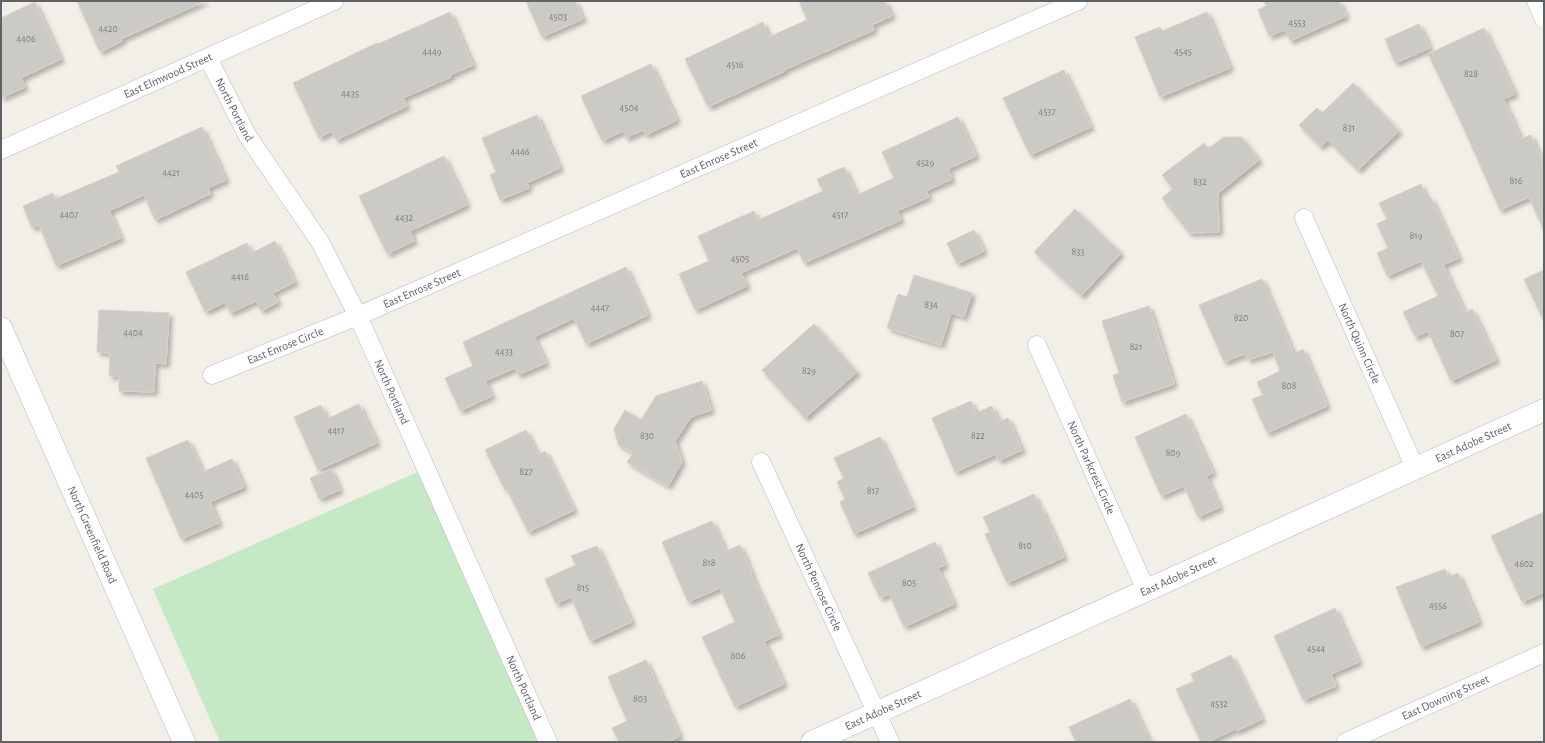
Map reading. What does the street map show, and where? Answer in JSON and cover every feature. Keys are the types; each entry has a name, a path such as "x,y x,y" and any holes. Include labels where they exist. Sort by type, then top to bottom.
{"street":[{"name":"East Elmwood Street","path":"1,150 334,1"},
{"name":"East Enrose Street","path":"358,316 1060,5 1078,1"},
{"path":"1536,1 1544,19"},
{"name":"North Portland","path":"208,58 247,135 320,242 358,316 548,742"},
{"name":"North Quinn Circle","path":"1304,218 1416,468"},
{"name":"East Enrose Circle","path":"212,375 358,316"},
{"name":"North Greenfield Road","path":"1,328 184,742"},
{"name":"North Parkcrest Circle","path":"1037,345 1146,590"},
{"name":"East Adobe Street","path":"812,742 1544,410"},
{"name":"North Penrose Circle","path":"761,462 890,742"},
{"name":"East Downing Street","path":"1346,742 1544,653"}],"green space":[{"path":"420,471 543,742 220,742 153,589"}],"building":[{"path":"77,1 205,1 121,39 122,41 100,52"},
{"path":"526,1 575,1 583,19 542,37"},
{"path":"799,1 885,1 892,16 872,25 874,30 784,70 785,71 708,107 685,59 763,22 769,37 807,20"},
{"path":"1264,1 1339,1 1346,16 1290,41 1285,30 1269,36 1258,10 1266,6"},
{"path":"35,2 61,59 21,78 25,87 1,98 1,18"},
{"path":"450,12 473,65 450,75 451,77 403,98 407,106 336,140 332,131 319,138 293,83 377,43 378,44"},
{"path":"1207,12 1230,68 1160,97 1135,37 1160,27 1162,31"},
{"path":"1419,24 1430,48 1395,63 1385,39"},
{"path":"1484,28 1515,94 1503,99 1521,139 1531,135 1544,165 1544,231 1529,197 1500,210 1460,120 1428,54"},
{"path":"651,64 677,120 646,135 643,130 626,138 623,131 602,141 581,96"},
{"path":"1064,70 1091,127 1030,155 1003,98"},
{"path":"1353,83 1399,131 1358,170 1328,140 1321,147 1299,125 1317,108 1322,113"},
{"path":"537,115 560,168 527,183 529,188 500,200 490,175 496,172 482,138"},
{"path":"958,117 976,156 948,169 952,179 926,191 929,197 897,211 901,220 804,263 797,248 741,273 747,286 695,310 679,274 709,261 698,236 754,211 758,220 823,191 817,179 844,167 857,195 894,178 882,152"},
{"path":"202,127 226,180 208,188 210,194 155,220 144,195 109,211 121,238 56,266 39,225 32,228 23,206 53,193 55,199 119,172 116,166"},
{"path":"1224,137 1241,137 1259,160 1218,193 1219,232 1189,233 1162,198 1173,189 1162,175 1204,143 1208,149"},
{"path":"444,156 467,205 410,231 414,241 387,254 359,196"},
{"path":"1421,184 1427,199 1431,198 1459,258 1443,265 1465,313 1472,309 1496,360 1451,381 1428,331 1415,337 1403,312 1438,296 1421,261 1387,276 1377,253 1388,248 1377,224 1387,219 1379,203"},
{"path":"1075,209 1121,253 1081,296 1034,252"},
{"path":"974,230 984,251 957,264 947,243"},
{"path":"275,241 295,282 273,293 278,302 261,311 256,301 230,313 225,302 205,312 186,272 247,243 252,253"},
{"path":"626,267 648,315 586,344 574,318 534,337 546,363 518,375 515,368 485,381 492,396 460,411 445,378 473,366 463,342"},
{"path":"1544,270 1544,321 1524,279"},
{"path":"914,275 972,293 964,317 951,313 941,345 887,328 898,294 907,297"},
{"path":"1262,279 1294,354 1303,349 1327,406 1267,433 1252,399 1263,395 1257,382 1280,371 1273,352 1248,360 1245,354 1224,362 1199,305"},
{"path":"1149,306 1174,384 1122,402 1113,375 1119,373 1102,321"},
{"path":"99,310 169,313 166,364 155,363 154,392 119,391 119,376 109,376 110,353 97,352"},
{"path":"814,324 857,372 805,418 762,370"},
{"path":"702,381 711,410 691,417 675,441 682,462 668,486 627,462 633,453 618,444 614,429 625,410 641,420 656,396"},
{"path":"971,401 976,413 992,406 999,422 1008,418 1022,450 998,461 996,454 955,472 932,418"},
{"path":"359,404 377,443 318,470 294,417 321,405 327,419"},
{"path":"1186,414 1213,473 1206,476 1220,507 1198,517 1184,486 1161,496 1135,437"},
{"path":"526,430 538,455 545,451 574,510 528,532 507,489 505,490 485,450"},
{"path":"880,437 913,507 854,534 840,502 845,499 837,482 844,478 834,458"},
{"path":"188,440 203,472 232,459 244,487 210,502 219,523 181,539 146,458"},
{"path":"331,469 340,490 319,499 310,478"},
{"path":"1034,494 1064,557 1007,583 985,534 990,532 983,517"},
{"path":"1544,512 1544,592 1522,602 1491,536"},
{"path":"712,521 726,551 740,545 751,574 779,635 764,641 784,684 735,707 702,637 735,622 720,588 688,602 662,542"},
{"path":"935,542 945,565 938,568 954,604 904,627 889,594 880,598 868,573"},
{"path":"597,546 632,622 590,641 571,597 556,604 545,579 576,565 571,556"},
{"path":"1445,569 1448,577 1458,573 1479,622 1421,647 1396,587"},
{"path":"1335,608 1359,662 1331,674 1336,686 1303,700 1274,636"},
{"path":"1231,655 1262,719 1237,731 1235,729 1208,742 1201,742 1176,689 1194,681 1191,674"},
{"path":"646,660 680,736 668,742 619,742 612,728 627,721 608,677"},
{"path":"1130,699 1150,742 1076,742 1069,727"}]}
